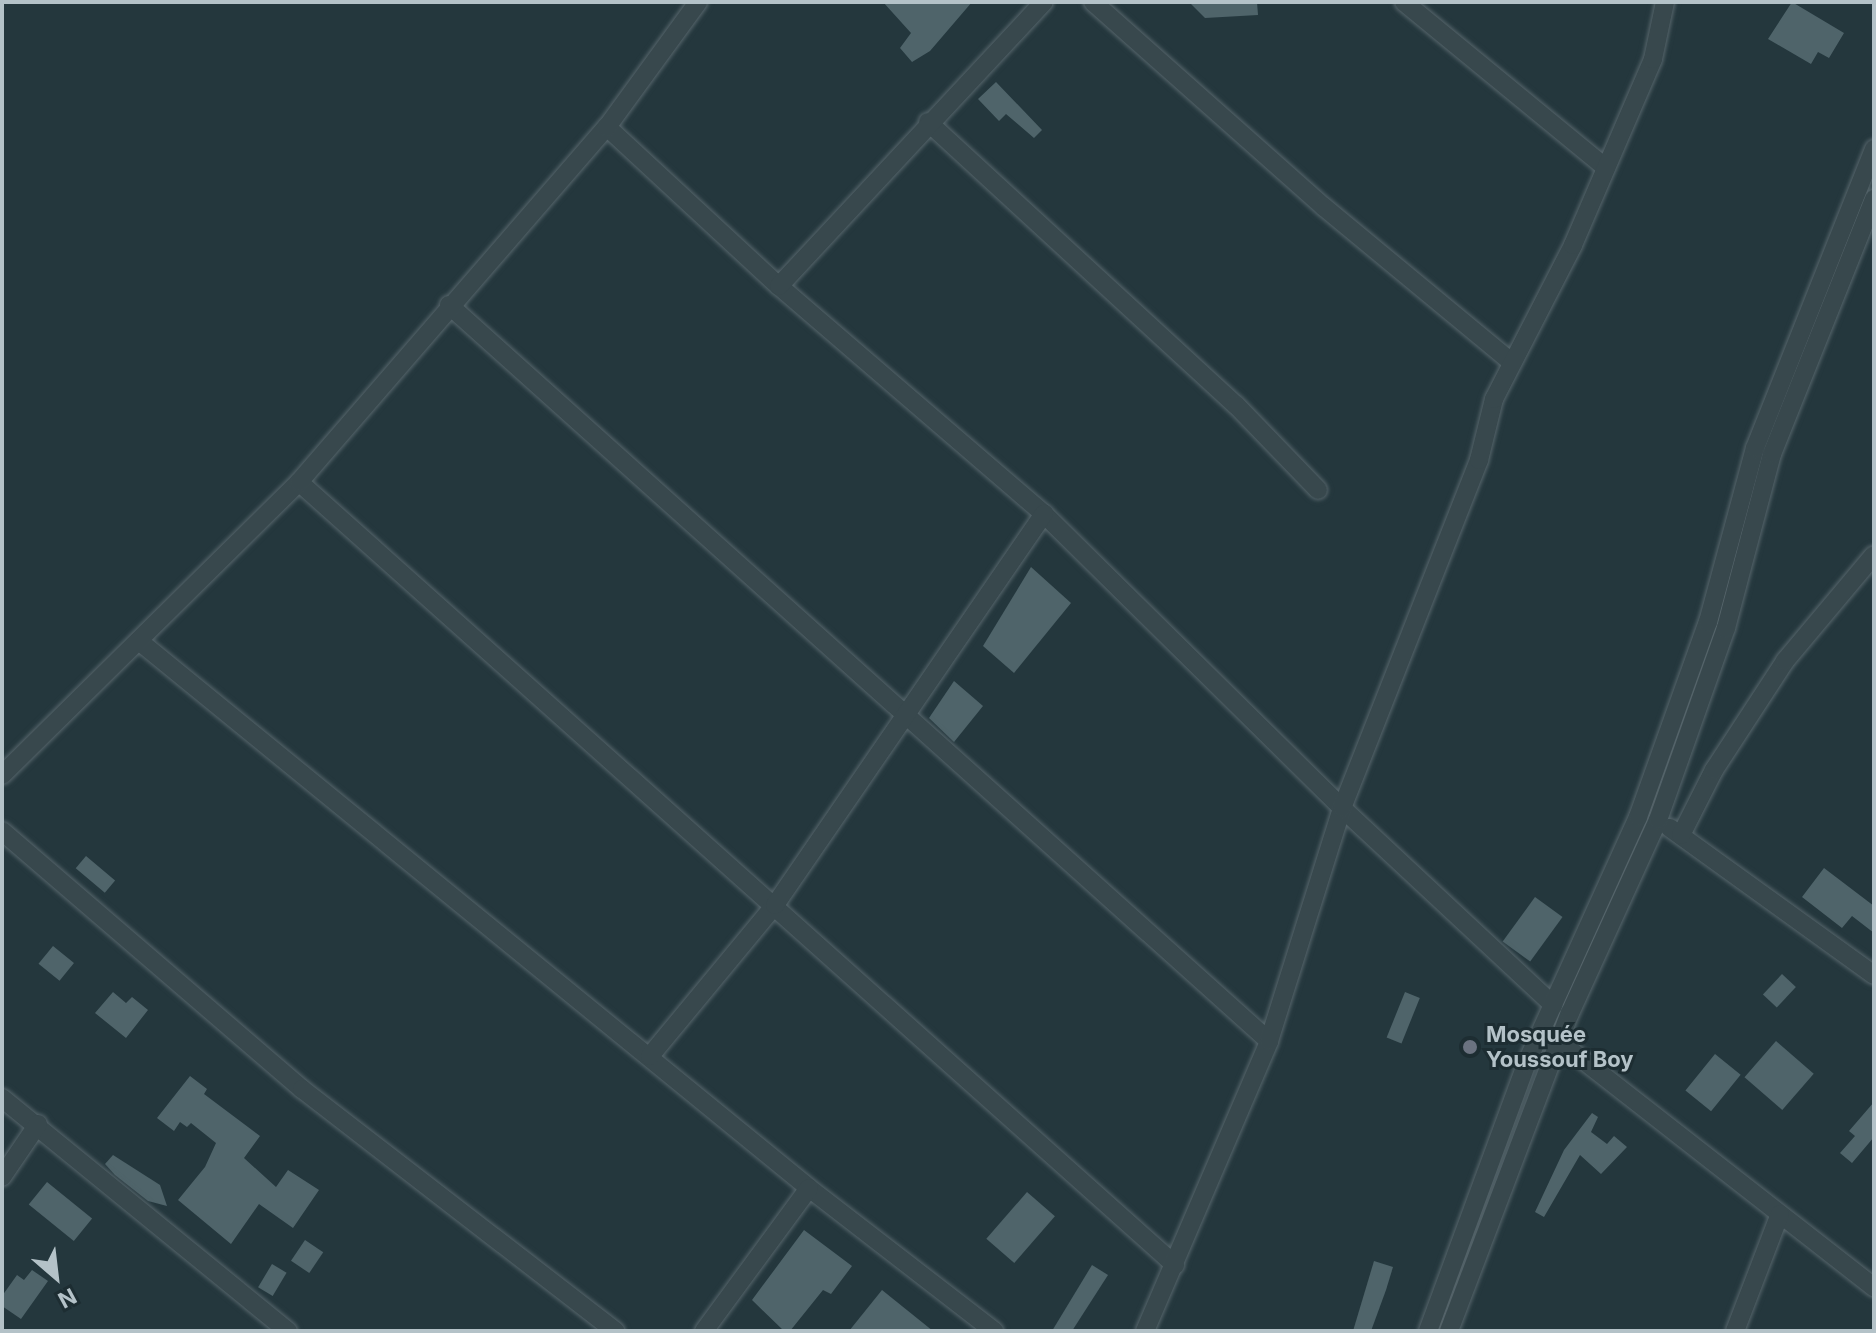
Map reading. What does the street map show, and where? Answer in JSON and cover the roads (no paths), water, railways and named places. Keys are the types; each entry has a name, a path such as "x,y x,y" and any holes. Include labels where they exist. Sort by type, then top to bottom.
{"street":[{"path":"2,775 299,482 449,305 607,127 698,2"},
{"path":"779,286 928,122 1044,2"},
{"path":"1093,2 1324,207 1510,361"},
{"path":"1404,2 1606,168"},
{"path":"1145,1331 1269,1041 1342,808 1479,460 1510,361 1573,245 1653,59 1665,2"},
{"path":"928,122 1236,405 1318,490"},
{"path":"607,127 779,286 1044,514 1342,808 1553,1005"},
{"path":"1428,1331 1542,1029 1638,817 1708,622 1755,448 1874,149"},
{"path":"1449,1331 1559,1042 1658,820 1726,628 1772,454 1874,199"},
{"path":"449,305 902,716 1269,1041"},
{"path":"299,482 1175,1265"},
{"path":"650,1056 775,905 902,716 1044,514"},
{"path":"1681,835 1714,770 1785,661 1874,555"},
{"path":"139,641 809,1188 994,1331"},
{"path":"1658,820 1871,966"},
{"path":"2,831 302,1089 615,1331"},
{"path":"1542,1029 1874,1287"},
{"path":"2,1098 38,1124 288,1331"},
{"path":"2,1177 38,1124"},
{"path":"704,1331 809,1188"},
{"path":"1735,1331 1780,1214"}],"place":[{"name":"Mosquée Youssouf Boy","path":"1470,1047"}]}
